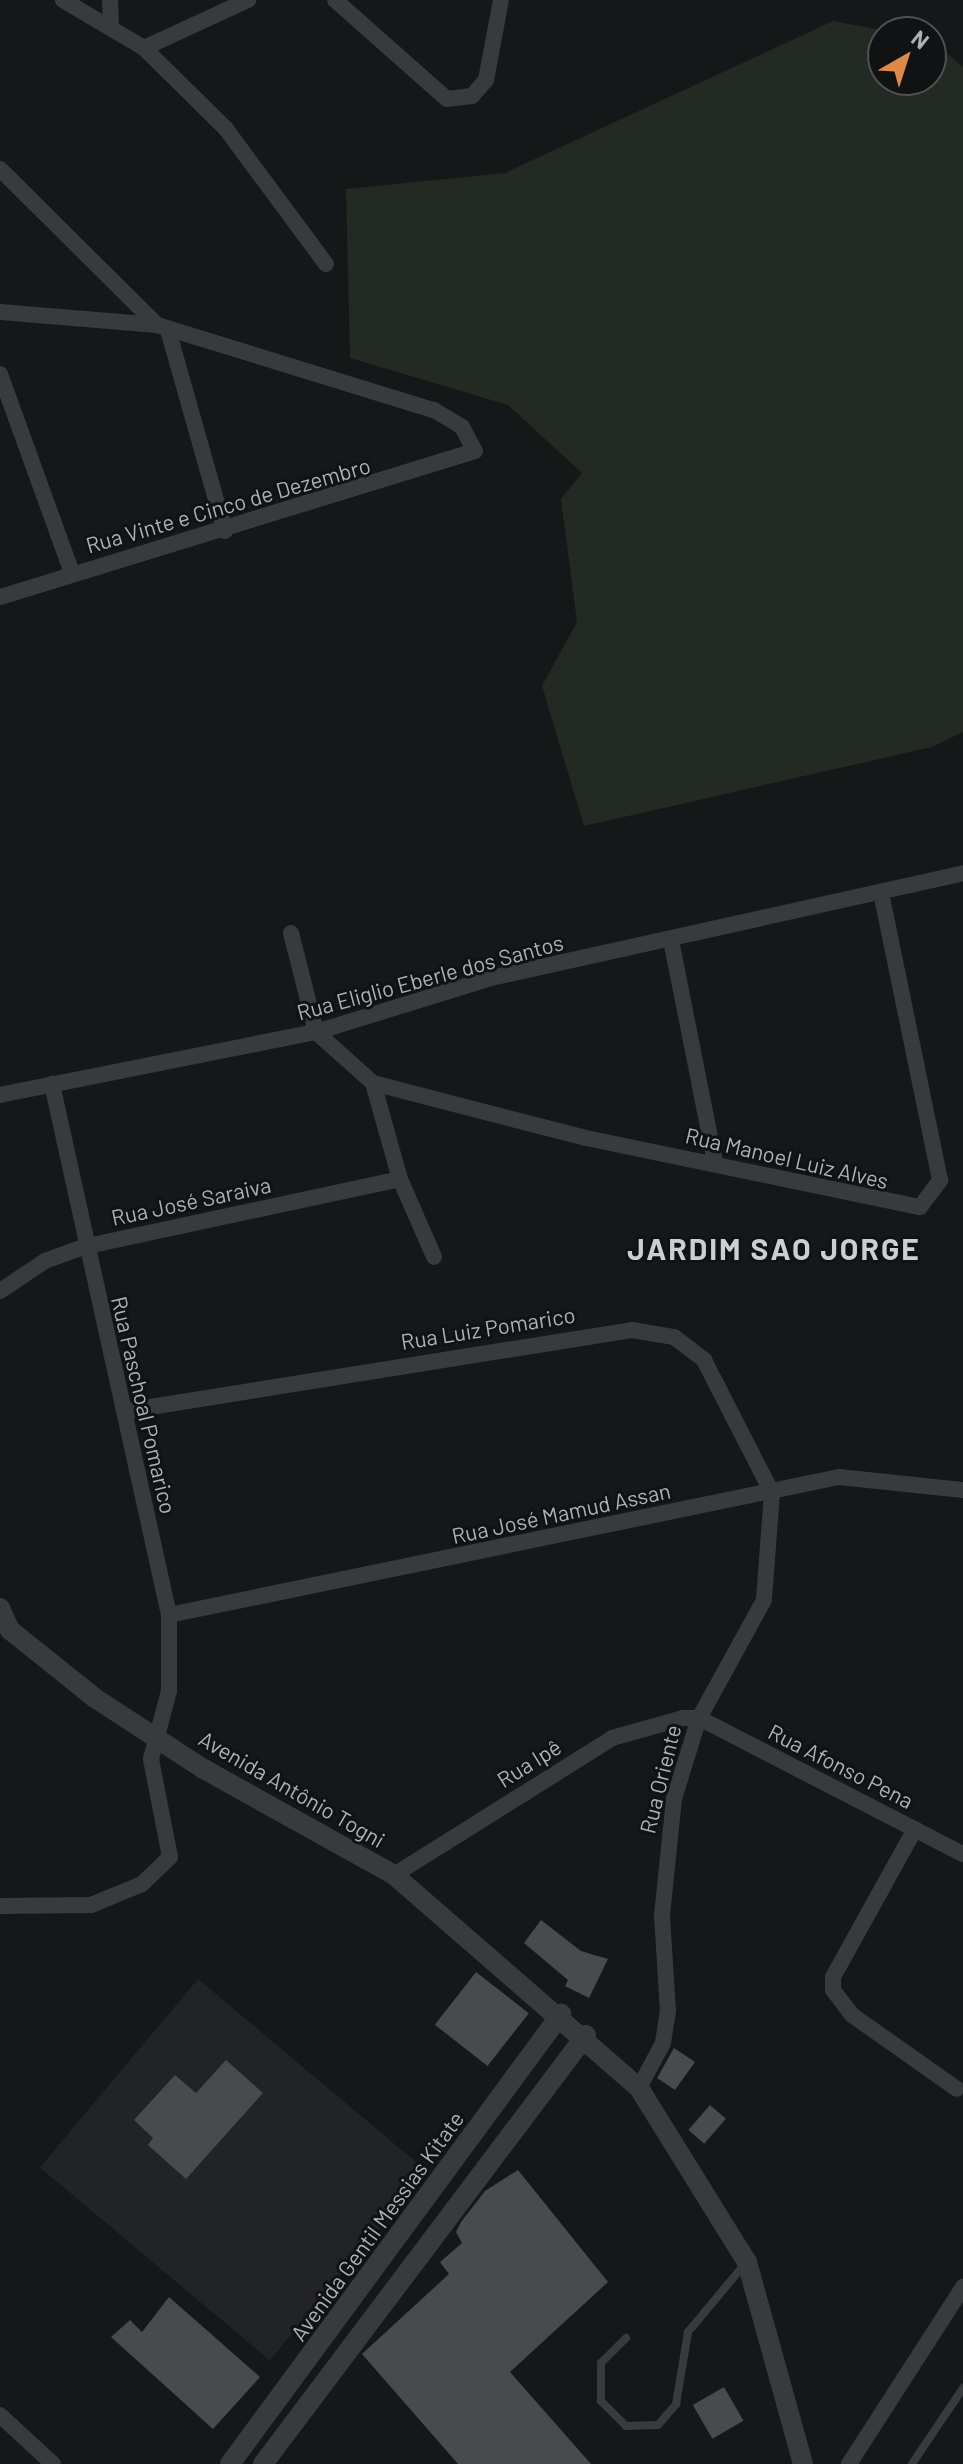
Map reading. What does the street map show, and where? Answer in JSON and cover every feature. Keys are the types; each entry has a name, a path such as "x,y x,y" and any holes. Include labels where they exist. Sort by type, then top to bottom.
{"street":[{"path":"63,0 111,23 144,48 226,129 326,264"},
{"path":"110,0 111,23"},
{"path":"144,48 248,0"},
{"path":"335,0 436,94 459,99 486,80 501,0"},
{"path":"0,169 163,327 225,531"},
{"path":"0,312 163,327"},
{"name":"Rua Vinte e Cinco de Dezembro","path":"0,597 470,456 470,436 434,410 163,327"},
{"path":"0,374 72,573"},
{"name":"Rua Eliglio Eberle dos Santos","path":"0,1095 316,1032 491,978 963,873"},
{"name":"Rua Manoel Luiz Alves","path":"373,1083 586,1138 715,1162 857,1199 920,1207 934,1198 940,1180 881,893"},
{"path":"291,933 316,1032 373,1083 400,1179 434,1257"},
{"path":"671,940 715,1162"},
{"name":"Rua Paschoal Pomarico","path":"0,1906 91,1905 166,1866 168,1835 151,1759 154,1736 169,1691 169,1615 125,1411 83,1247 52,1084"},
{"name":"Rua José Saraiva","path":"0,1291 45,1261 83,1247 400,1179"},
{"name":"Rua Luiz Pomarico","path":"125,1411 459,1353 656,1331 687,1345 717,1378 772,1493"},
{"name":"Rua José Mamud Assan","path":"169,1615 839,1477 963,1490"},
{"name":"Rua Oriente","path":"639,2088 663,2043 666,1839 699,1718 759,1617 772,1493"},
{"name":"Avenida Antônio Togni","path":"0,1608 5,1630 154,1736 394,1875 586,2035 639,2088 747,2262 803,2464"},
{"name":"Rua Afonso Pena","path":"699,1718 963,1854"},
{"name":"Rua Ipê","path":"394,1875 612,1738 644,1724 699,1718"},
{"path":"915,1829 833,1977 833,1990 852,2015 961,2088"},
{"name":"Avenida Gentil Messias Kitate","path":"230,2464 294,2383 420,2204 561,2014"},
{"path":"263,2464 586,2035"},
{"path":"420,2204 443,2222"},
{"path":"849,2464 963,2287"},
{"path":"294,2383 315,2397"},
{"path":"0,2415 53,2464"}],"lane":[{"path":"626,2338 601,2363 597,2388 626,2426 650,2427 676,2404 688,2332 747,2262"},
{"path":"912,2464 963,2388"}],"shaded area":[{"path":"833,21 867,27 867,96 947,96 947,54 963,67 963,732 932,747 584,826 542,686 577,622 561,499 582,473 508,405 350,358 346,189 505,173"},
{"path":"198,1979 428,2172 270,2360 40,2167"}],"building":[{"path":"541,1920 581,1951 608,1959 589,1998 565,1986 568,1980 524,1943"},
{"path":"476,1972 529,2013 488,2066 435,2025"},
{"path":"674,2048 695,2062 675,2090 657,2078"},
{"path":"226,2060 263,2093 186,2179 148,2145 153,2138 134,2120 175,2075 196,2093"},
{"path":"710,2105 726,2119 704,2144 688,2130"},
{"path":"518,2170 608,2282 510,2372 591,2464 458,2464 362,2354 449,2274 440,2262 462,2243 456,2232 461,2222 485,2191"},
{"path":"169,2297 260,2377 213,2429 111,2337 130,2320 142,2332"},
{"path":"724,2387 744,2421 712,2439 693,2405"}],"district":[{"name":"JARDIM SAO JORGE","path":"774,1248"}]}
